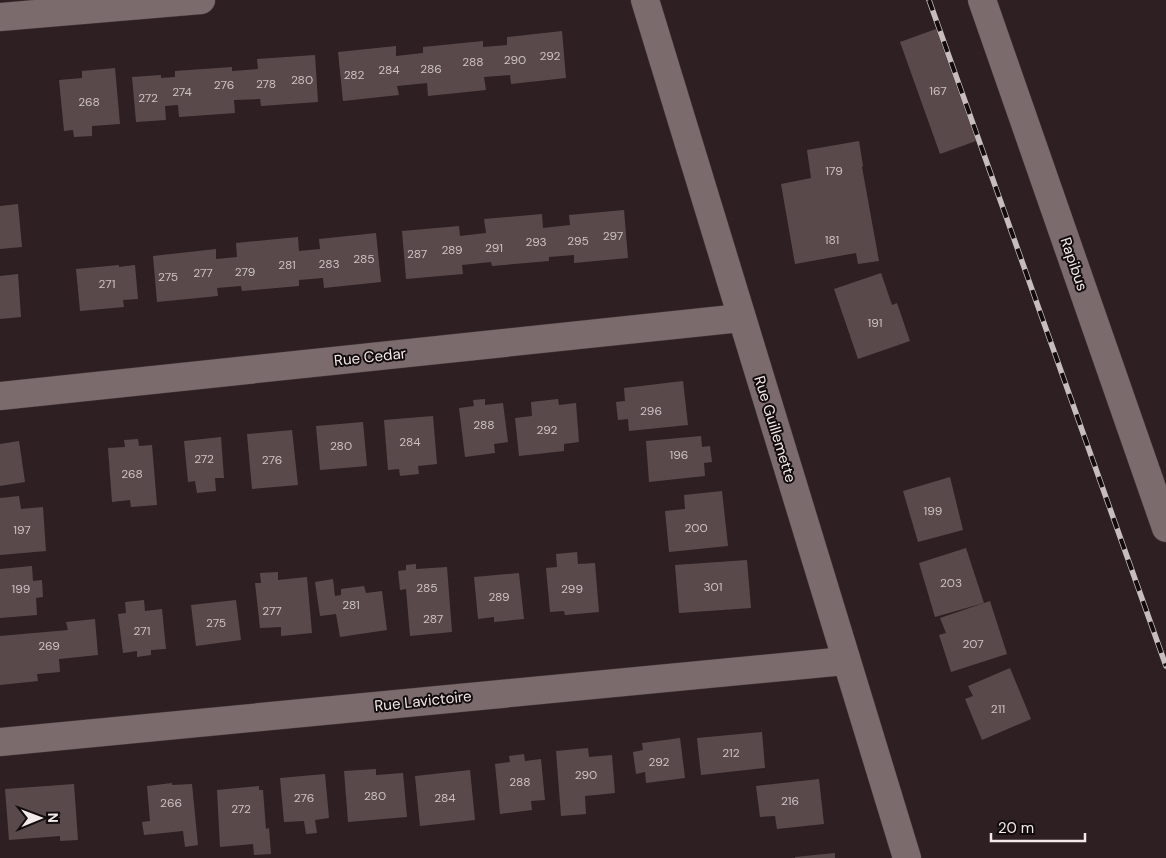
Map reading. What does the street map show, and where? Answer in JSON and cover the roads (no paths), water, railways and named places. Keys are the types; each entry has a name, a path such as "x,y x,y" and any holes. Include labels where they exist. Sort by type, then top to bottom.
{"street":[{"path":"0,17 134,3 202,0"},
{"name":"Rue Guillemette","path":"645,0 845,661 907,858"},
{"name":"Rapibus","path":"982,0 1166,528"},
{"name":"Rue Cedar","path":"0,396 741,318"},
{"name":"Rue Lavictoire","path":"0,742 845,661"}],"railway":[{"path":"929,0 1166,666"}]}
